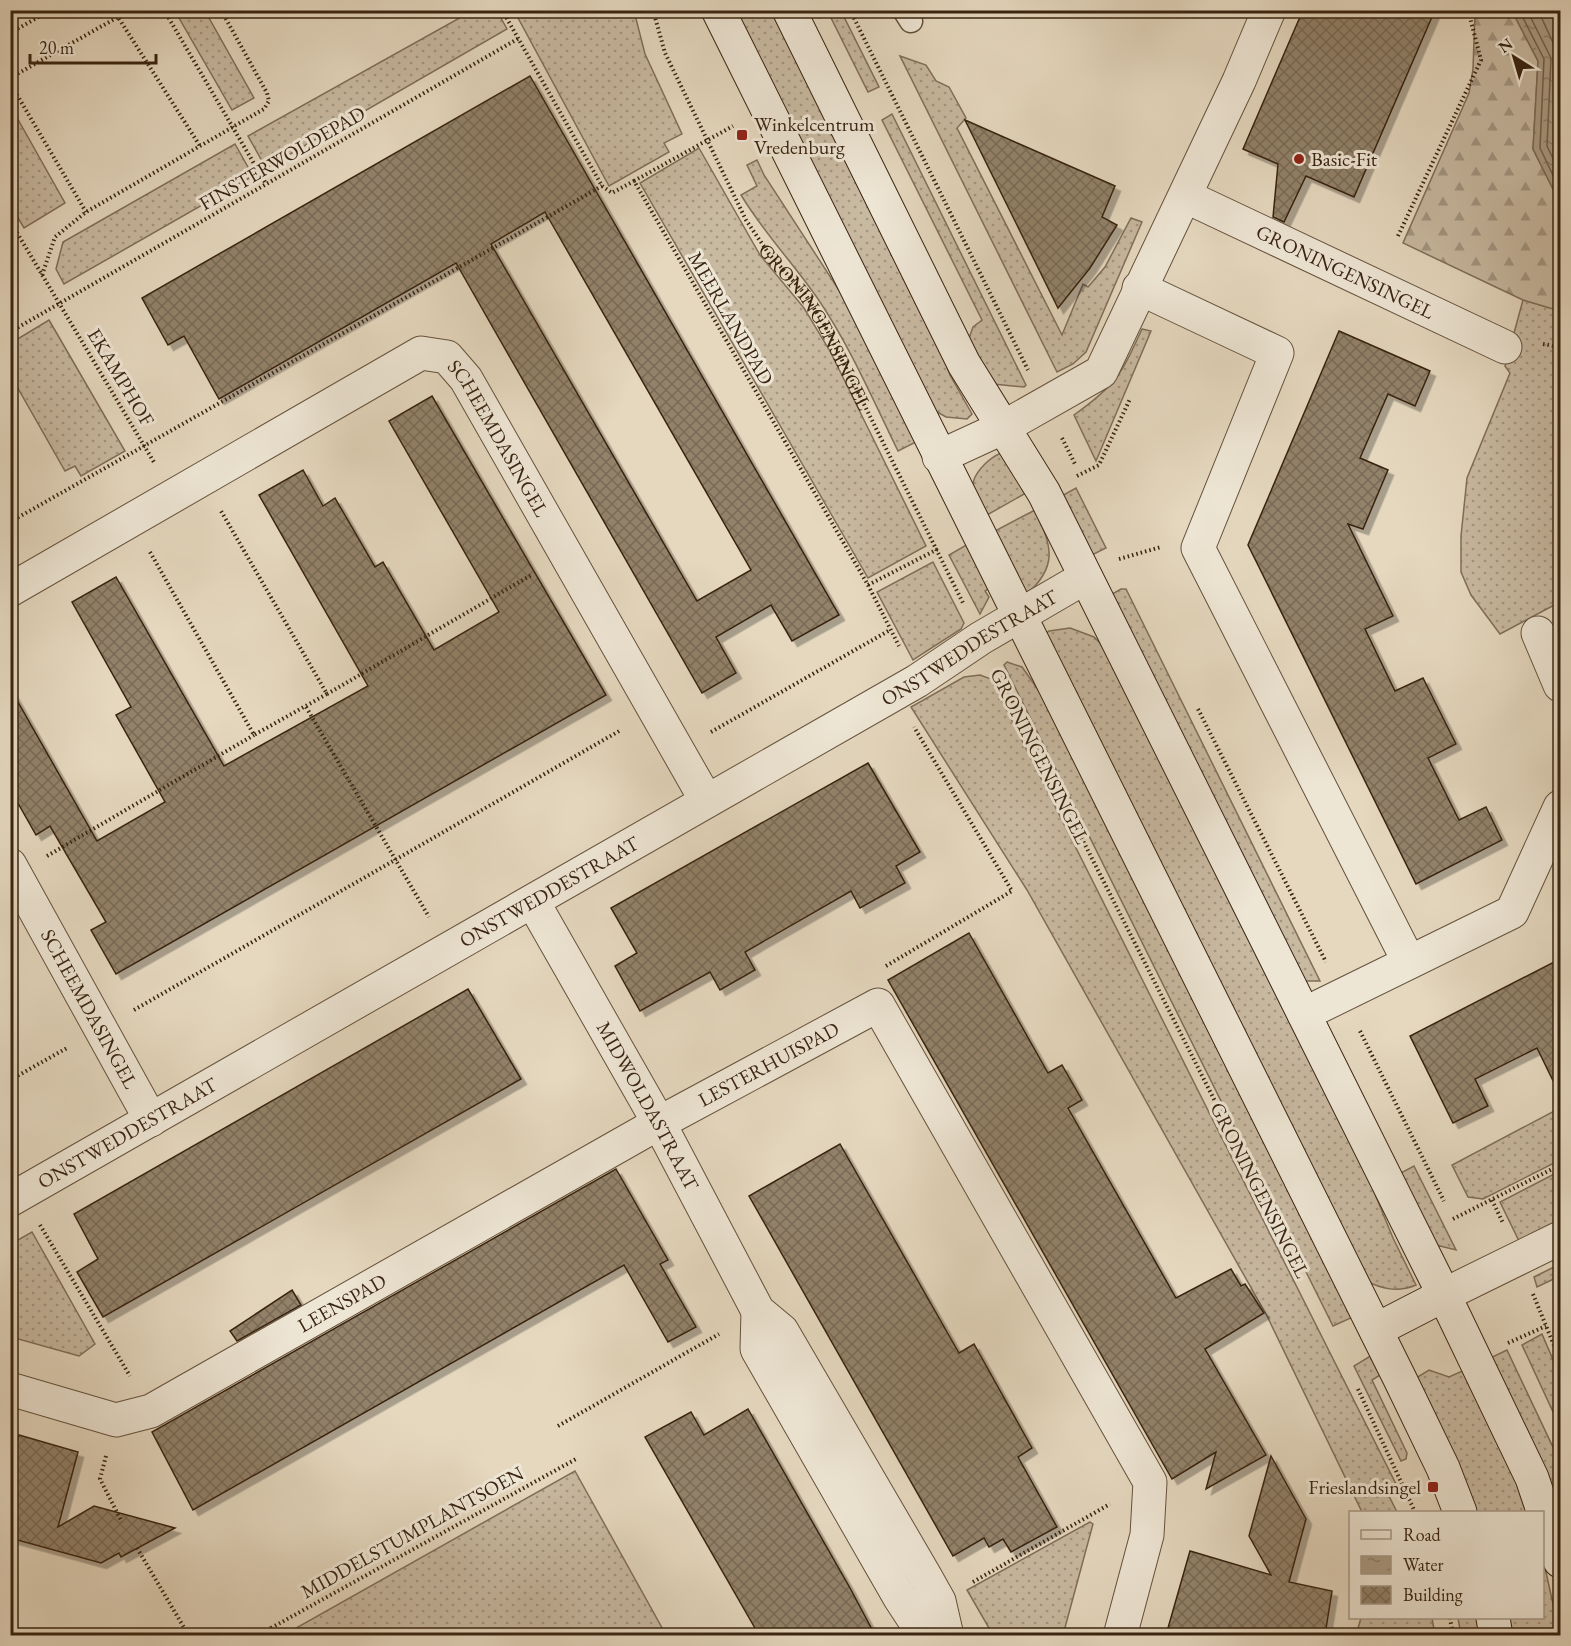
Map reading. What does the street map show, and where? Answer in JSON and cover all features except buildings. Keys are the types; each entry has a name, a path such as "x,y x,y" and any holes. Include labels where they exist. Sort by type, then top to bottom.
{"street":[{"name":"GRONINGENSINGEL","path":"718,10 1376,1330 1443,1468 1460,1511"},
{"path":"789,10 964,364 1044,494 1444,1295 1532,1478 1543,1511"},
{"path":"939,457 1004,427 1101,372 1139,288 1185,196 1269,10"},
{"name":"GRONINGENSINGEL","path":"1185,196 1505,347"},
{"path":"1139,288 1277,353 1198,548 1409,962"},
{"name":"SCHEEMDASINGEL","path":"10,590 421,353 447,357 466,380 657,709 706,800"},
{"name":"ONSTWEDDESTRAAT","path":"16,1197 450,951 706,800 906,687 981,638 1084,578"},
{"path":"1538,633 1560,685"},
{"path":"1304,1014 1512,912 1560,807"},
{"name":"SCHEEMDASINGEL","path":"13,870 151,1120"},
{"name":"MIDWOLDASTRAAT","path":"533,902 659,1123 759,1311 782,1331 939,1601 946,1635"},
{"path":"872,1008 1150,1482 1148,1535 1120,1635"},
{"name":"LESTERHUISPAD","path":"659,1123 872,1008"},
{"name":"LEENSPAD","path":"116,1420 151,1411 659,1123"},
{"path":"1376,1330 1560,1238"},
{"path":"759,1311 757,1349 900,1598 915,1621 936,1635"},
{"path":"10,1389 116,1420"},
{"path":"1544,1514 1560,1561"},
{"path":"1493,1619 1496,1635"}],"path":[{"path":"10,33 51,10"},
{"path":"164,10 266,184"},
{"path":"42,274 54,237 86,212 264,109 269,101 267,93 221,10"},
{"path":"502,10 602,186 612,193 736,124"},
{"name":"GRONINGENSINGEL","path":"653,10 665,53 746,220 770,254 805,294 824,324 1226,1124"},
{"path":"1398,236 1481,60 1468,10"},
{"path":"10,78 118,17 200,146"},
{"name":"FINSTERWOLDEPAD","path":"10,332 519,38"},
{"path":"10,83 86,212"},
{"name":"MEERLANDPAD","path":"634,181 868,585 891,630 906,687 1012,891 863,980 872,1008"},
{"path":"10,522 602,186"},
{"name":"EKAMPHOF","path":"10,221 173,496"},
{"path":"202,478 327,694"},
{"path":"131,520 254,735"},
{"path":"13,870 306,707 567,555"},
{"path":"680,750 891,630"},
{"path":"306,707 395,862 450,951"},
{"path":"10,1080 395,862 657,709"},
{"path":"1453,1219 1560,1165"},
{"path":"16,1197 151,1411"},
{"path":"558,1426 759,1311"},
{"path":"1355,1382 1415,1511"},
{"path":"116,1420 100,1479 122,1522"},
{"name":"MIDDELSTUMPLANTSOEN","path":"259,1635 576,1459"},
{"path":"939,1601 1150,1482"},
{"path":"137,1548 189,1635"},
{"path":"1450,1619 1453,1635"},
{"path":"271,1628 275,1635"}],"green space":[{"path":"528,10 634,11 645,54 682,134 664,143 669,152 609,186 517,16"},
{"path":"175,11 205,11 254,98 232,110"},
{"path":"472,11 497,11 507,29 266,168 248,136"},
{"path":"728,11 773,11 940,346 950,375 972,414 967,419 946,417 930,408"},
{"path":"799,11 841,11 879,87 868,92 829,14 819,18"},
{"path":"1475,11 1512,11 1538,61 1533,149 1560,203 1560,311 1523,300 1403,243 1469,93 1473,69"},
{"path":"900,56 926,65 936,81 949,87 966,118 957,128 1062,335 1083,284 1088,287 1105,267 1131,218 1142,222 1086,352 1073,364 1057,372"},
{"path":"11,107 65,203 24,228 11,206"},
{"path":"892,114 1026,385 1024,387 993,384 966,347 973,327 982,320 882,120"},
{"path":"235,144 253,176 64,284 56,269 63,242"},
{"path":"699,148 760,255 804,308 830,351 926,546 868,578 640,183"},
{"path":"757,160 764,175 846,301 916,442 898,451 861,374 830,317 741,195 757,186 747,165"},
{"path":"1523,300 1560,311 1560,602 1500,634 1471,595 1461,572 1461,536 1467,478 1510,373 1505,366"},
{"path":"49,320 125,451 81,476 75,466 65,471 11,376 11,343"},
{"path":"1142,329 1151,331 1096,461 1074,415 1116,378"},
{"path":"1001,453 1026,493 987,515 975,496 974,479 981,468"},
{"path":"1076,488 1106,548 1088,557 1058,498"},
{"path":"1035,510 1048,546 1048,565 1036,585 1025,596 993,532"},
{"path":"968,544 990,588 985,591 989,597 980,614 949,555"},
{"path":"933,562 964,623 961,629 913,660 877,592"},
{"path":"1121,589 1126,589 1320,981 1304,981 1107,597"},
{"path":"1070,628 1094,637 1109,652 1354,1143 1393,1238 1416,1285 1402,1289 1390,1289 1364,1280 1044,635 1049,631"},
{"path":"1007,662 1022,667 1044,698 1353,1317 1333,1326 1004,665"},
{"path":"980,675 991,679 1399,1490 1389,1496 1396,1511 1362,1511 1267,1316 1027,890 911,707 964,677"},
{"path":"1560,1108 1560,1160 1483,1199 1468,1197 1452,1165"},
{"path":"1414,1166 1456,1250 1436,1245 1397,1175"},
{"path":"1560,1171 1560,1220 1519,1241 1500,1202"},
{"path":"32,1232 95,1344 79,1356 11,1337 11,1244"},
{"path":"1560,1264 1560,1276 1537,1287 1534,1277"},
{"path":"1542,1334 1560,1376 1560,1427 1522,1345"},
{"path":"1507,1350 1560,1462 1560,1528 1488,1359"},
{"path":"1372,1355 1382,1374 1372,1380 1407,1453 1406,1459 1401,1461 1354,1366"},
{"path":"1467,1369 1508,1456 1529,1511 1475,1511 1416,1378 1429,1370 1449,1377"},
{"path":"575,1471 666,1635 291,1636 289,1632"},
{"path":"1090,1522 1093,1524 1063,1635 993,1635 967,1590"},
{"path":"1544,1563 1560,1635 1509,1635 1506,1619 1544,1619"},
{"path":"1361,1619 1432,1619 1435,1635 1356,1635"},
{"path":"1458,1619 1480,1619 1483,1635 1461,1635"}],"water":[{"path":"1512,11 1560,11 1560,203 1533,149 1538,61"}],"place":[{"name":"Winkelcentrum Vredenburg","path":"742,135"},
{"name":"Basic-Fit","path":"1299,159"},
{"name":"Frieslandsingel","path":"1433,1487"}]}
